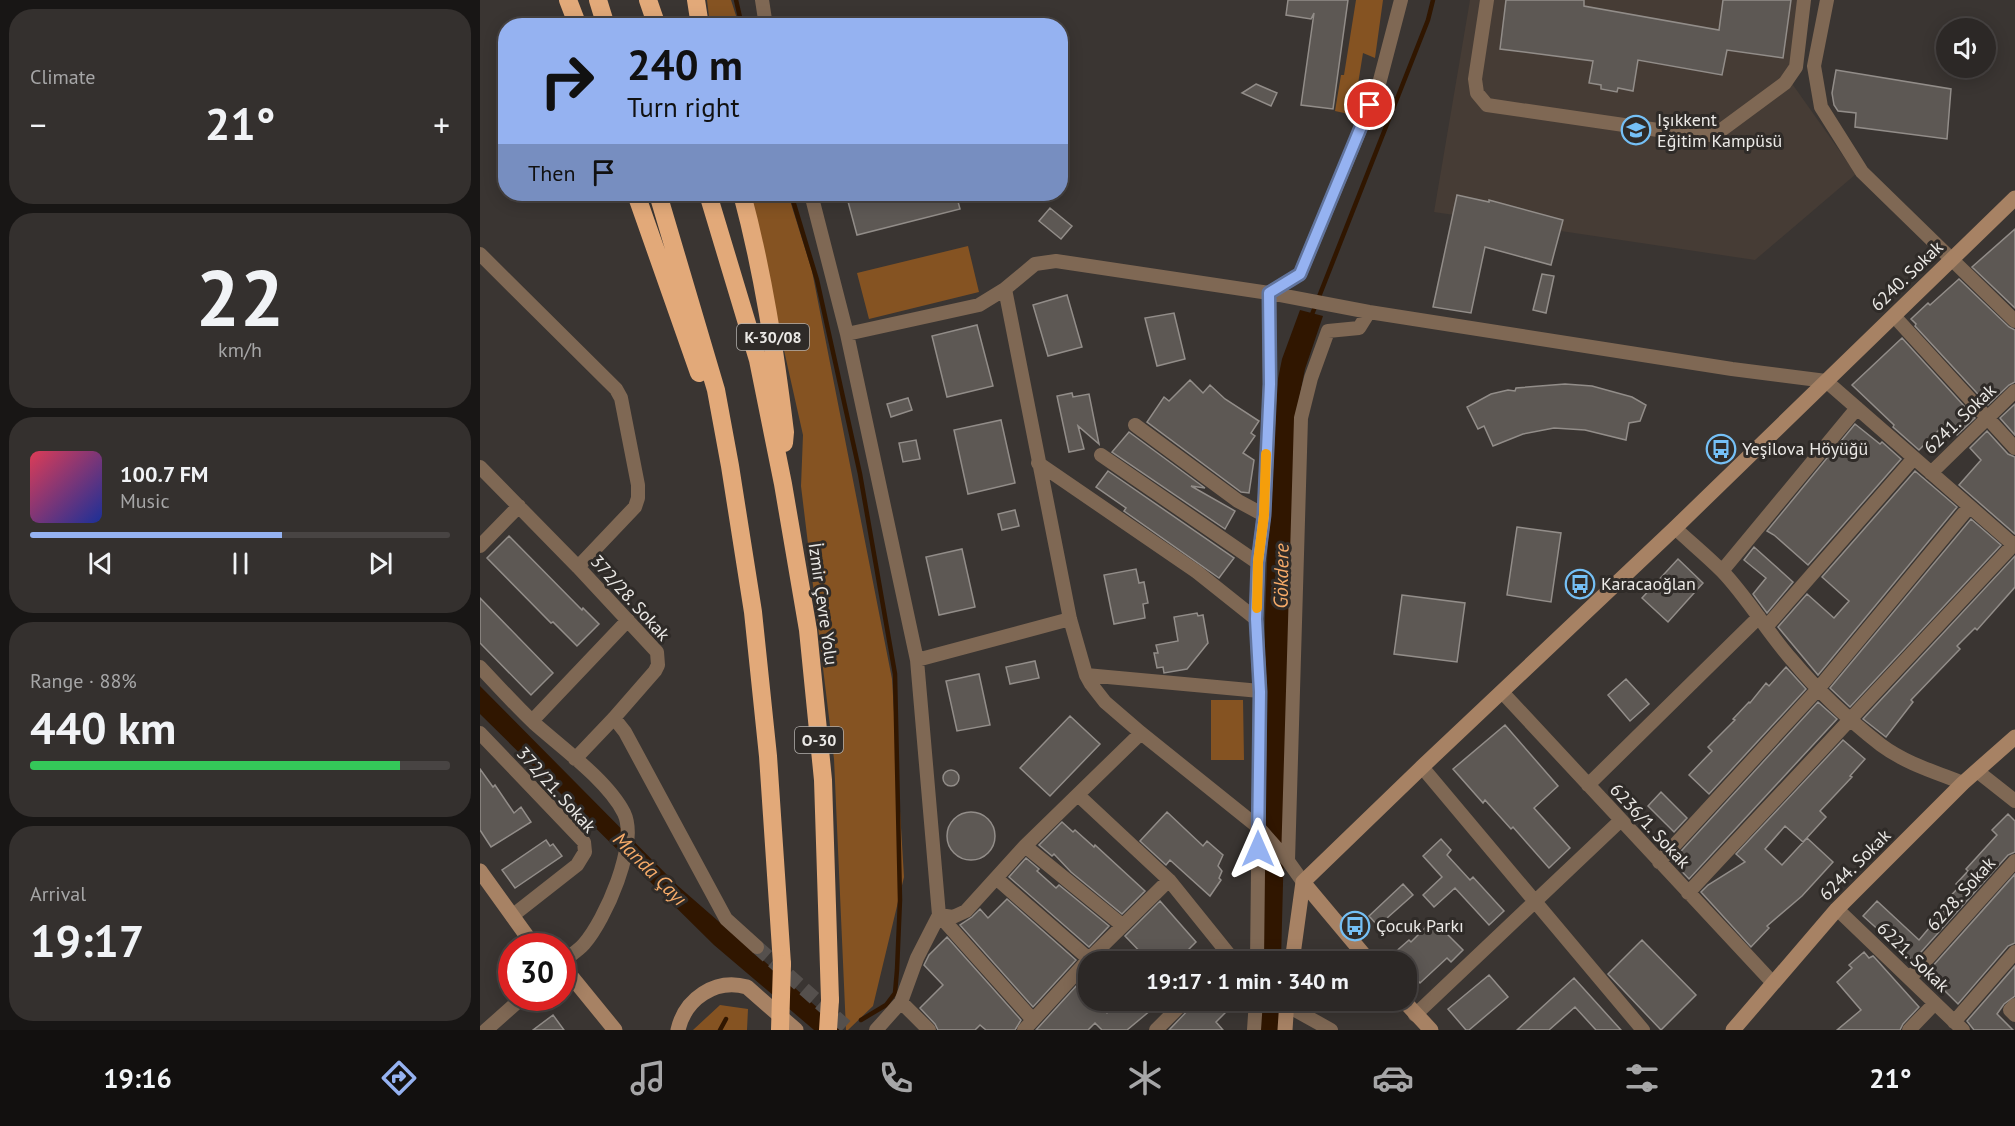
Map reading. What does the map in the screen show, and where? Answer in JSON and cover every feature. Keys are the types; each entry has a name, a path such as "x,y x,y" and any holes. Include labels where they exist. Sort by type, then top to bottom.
{"highway":[{"path":"568,0 575,18"},
{"path":"598,0 604,18"},
{"path":"648,0 654,18"},
{"path":"696,0 699,18"},
{"path":"638,201 730,466"},
{"path":"660,201 716,390 754,623 768,756 782,964 780,1030"},
{"name":"İzmir Çevre Yolu","path":"710,201 758,360 783,484 808,630 823,780 830,1000 828,1030"},
{"name":"K-30/08","path":"744,201 765,292 775,350 785,432 783,484"}],"street":[{"path":"762,0 765,18"},
{"path":"1269,293 1300,274 1379,84 1401,0"},
{"path":"1487,0 1475,79 1477,93 1487,105 1699,136 1716,134 1785,83 1796,68 1804,0"},
{"path":"1827,0 1814,66 1821,107 1862,172 2015,321"},
{"name":"6240. Sokak","path":"1303,882 1675,528 2015,198"},
{"path":"813,201 847,334 917,660 939,915 917,958 901,1002 876,1030"},
{"path":"480,254 616,389 621,398 638,485 638,498 635,507 578,567"},
{"path":"847,334 979,305 1005,289 1035,264 1056,261 1269,293 1350,309 1731,369 1826,381 2014,545 1926,636 1852,719 1805,766 1688,893"},
{"path":"1005,289 1070,619 1090,684 1105,702 1141,733 1258,827 1361,951"},
{"path":"1257,951 1260,692 1256,619 1258,562 1264,515 1270,384 1269,293"},
{"path":"1288,861 1301,418 1311,378 1328,331 1359,328 1369,312"},
{"path":"1894,316 2015,448"},
{"name":"6241. Sokak","path":"1931,473 2015,391"},
{"path":"1722,571 1857,408"},
{"path":"1135,425 1238,501 1264,515"},
{"path":"1101,455 1258,562"},
{"path":"1588,785 1762,622 1914,458"},
{"path":"1038,463 1197,572 1256,619"},
{"name":"372/28. Sokak","path":"480,467 657,652 658,665 614,718 575,759"},
{"path":"480,546 519,506"},
{"path":"1659,862 1818,688 1969,507"},
{"path":"1675,528 1722,571 1791,660 1818,688 1881,745 1915,764 1963,783"},
{"path":"917,660 1070,619"},
{"path":"532,721 628,620"},
{"path":"480,667 532,721 609,791 625,816 627,829 623,864 613,896 603,916 584,944 576,951"},
{"path":"1086,675 1260,692"},
{"name":"6236/1. Sokak","path":"1502,692 1773,983"},
{"path":"614,718 625,732 726,919 757,947"},
{"name":"372/21. Sokak","path":"480,733 584,842 585,852 578,865 512,916"},
{"path":"939,915 953,917 966,910 1025,846 1141,733"},
{"name":"6244. Sokak","path":"1732,1030 1837,909 1963,783 2015,737"},
{"path":"1422,767 1643,1030"},
{"path":"1977,771 2015,801"},
{"path":"1078,795 1169,880 1224,951"},
{"path":"1415,1015 1621,820"},
{"path":"1025,846 1122,925"},
{"name":"6228. Sokak","path":"1910,978 2015,861"},
{"path":"480,871 524,933"},
{"path":"996,878 1080,951"},
{"path":"1097,951 1169,880"},
{"path":"1294,951 1303,882"},
{"name":"6221. Sokak","path":"1837,909 1959,1026"},
{"path":"939,915 1029,1025 1078,971"},
{"path":"1959,1026 2015,952"},
{"path":"576,981 615,1030"},
{"path":"678,1030 686,1008 707,991 732,985 747,987 796,1030"},
{"path":"576,997 605,1030"},
{"path":"901,1002 928,1030"},
{"path":"1909,1030 1935,1003"},
{"path":"486,1030 507,1011"},
{"path":"1156,1030 1175,1011"},
{"path":"1254,1030 1255,1011"},
{"path":"1285,1030 1286,1011"},
{"path":"1299,1011 1331,1030"},
{"path":"1412,1011 1431,1030"}],"shaded area":[{"path":"707,0 731,0 737,18 709,18"},
{"path":"1356,0 1383,0 1375,58 1363,53 1353,115 1335,111 1341,75 1344,75"},
{"name":"Işıkkent Eğitim Kampüsü","path":"1470,0 1802,0 1793,85 1856,174 1755,260 1434,212"},
{"path":"751,201 790,201 812,271 892,679 904,877 873,1006 848,1030 846,1030 834,759 801,486 803,435"},
{"path":"968,246 979,292 869,319 857,273"},
{"path":"1211,700 1243,700 1244,760 1211,760"},
{"path":"720,1005 748,1009 747,1030 693,1030"}],"water":[{"path":"1300,310 1323,316 1305,369 1295,420 1281,951 1262,951 1265,617 1273,404 1282,359"},
{"name":"Manda Çayı","path":"480,686 678,886 843,1030 814,1030 714,945 480,714"},
{"path":"1261,1011 1280,1011 1279,1030 1261,1030"}],"building":[{"path":"1288,0 1348,0 1333,109 1301,105 1314,13 1311,19 1286,15"},
{"path":"1506,0 1584,0 1584,6 1719,30 1723,0 1791,0 1783,58 1727,50 1722,75 1638,60 1633,91 1618,88 1617,92 1601,89 1601,85 1589,83 1593,61 1500,49"},
{"path":"1836,70 1951,89 1947,139 1855,127 1856,113 1838,111 1834,105 1832,93"},
{"path":"1256,84 1277,93 1271,106 1242,93"},
{"path":"1457,195 1489,202 1489,200 1563,220 1551,265 1485,247 1471,313 1433,307"},
{"path":"848,201 958,201 960,209 857,235"},
{"path":"1050,208 1072,226 1061,239 1039,221"},
{"path":"2015,229 2015,308 1972,267"},
{"path":"1542,274 1554,276 1546,313 1533,310"},
{"path":"1959,279 2009,327 2015,330 2015,382 1988,405 1911,319"},
{"path":"1067,295 1082,347 1048,356 1033,305"},
{"path":"1174,313 1185,359 1157,366 1145,318"},
{"path":"977,325 993,386 947,397 932,336"},
{"path":"1902,338 1975,418 1957,435 1946,423 1919,450 1852,385"},
{"path":"1190,380 1203,393 1210,385 1225,399 1259,421 1251,433 1255,436 1243,453 1254,460 1249,493 1241,492 1147,422 1164,397 1169,401"},
{"path":"1565,384 1592,386 1632,397 1646,405 1640,421 1629,423 1626,440 1585,430 1554,428 1523,434 1493,446 1484,426 1478,429 1467,407 1491,394 1508,390 1515,391 1516,388"},
{"path":"1072,393 1073,397 1089,394 1099,444 1078,426 1084,449 1069,452 1057,396"},
{"path":"908,398 912,410 891,417 887,404"},
{"path":"2015,404 2015,435 2000,418"},
{"path":"1001,420 1015,483 968,494 954,430"},
{"path":"1855,424 1880,444 1882,442 1901,459 1808,565 1767,531"},
{"path":"1987,431 2008,454 2015,457 2015,534 1959,485 1981,460 1970,448"},
{"path":"1129,432 1205,488 1191,486 1235,511 1225,529 1112,452"},
{"path":"916,440 920,459 903,462 899,443"},
{"path":"1108,471 1234,558 1219,578 1124,511 1126,508 1096,487"},
{"path":"1915,471 1957,507 1818,675 1778,627 1807,594 1834,618 1849,601 1822,577"},
{"path":"1015,510 1019,526 1002,530 998,514"},
{"path":"1971,519 2001,545 1850,707 1830,688"},
{"path":"1517,527 1561,533 1551,602 1507,595"},
{"path":"509,536 582,610 583,608 599,624 577,646 487,558"},
{"path":"1754,547 1793,582 1767,613 1753,594 1766,578 1744,560"},
{"path":"962,549 975,607 939,615 926,557"},
{"path":"2015,556 2015,587 1977,630 1975,628 1957,646 1960,649 1911,700 1913,702 1886,737 1863,719"},
{"path":"1678,559 1703,583 1668,622 1642,598"},
{"path":"1136,569 1139,583 1144,582 1148,603 1143,604 1145,618 1114,624 1104,575"},
{"path":"1402,595 1465,603 1457,662 1394,654"},
{"path":"480,598 553,673 531,695 480,643"},
{"path":"1197,613 1198,616 1203,615 1208,643 1187,669 1164,673 1163,667 1157,668 1154,653 1158,653 1156,645 1178,641 1174,617"},
{"path":"1035,661 1039,678 1010,684 1006,667"},
{"path":"1786,667 1806,689 1709,794 1689,775 1712,751 1708,747 1735,720 1733,719 1766,683 1769,686"},
{"path":"979,674 990,725 957,731 946,681"},
{"path":"1626,679 1649,704 1630,721 1608,695"},
{"path":"1818,702 1837,719 1689,879 1672,861"},
{"path":"1070,716 1100,744 1050,796 1020,768"},
{"path":"1505,725 1558,786 1534,808 1570,848 1549,868 1513,827 1511,829 1485,800 1483,803 1453,769"},
{"path":"1843,740 1865,759 1850,776 1852,777 1820,811 1826,817 1803,842 1785,826 1765,849 1782,865 1807,838 1833,862 1802,896 1767,926 1769,928 1751,947 1701,892 1708,885 1745,862 1736,854"},
{"path":"480,769 493,787 495,785 514,813 521,807 531,822 491,847 480,830"},
{"path":"948,770 954,770 959,778 957,784 948,786 943,781 943,775"},
{"path":"1661,792 1687,818 1674,832 1648,806"},
{"path":"971,812 988,819 995,836 988,853 971,860 954,853 947,836 954,819"},
{"path":"1167,812 1203,846 1207,841 1223,855 1218,866 1222,871 1219,878 1221,880 1210,896 1170,860 1166,865 1140,841"},
{"path":"2008,814 2015,821 2015,852 2008,855 1913,961 1863,916 1877,901 1919,940 1946,908 1942,905 1959,887 1956,884 1968,871 1966,869 1997,835 1992,830"},
{"path":"1062,822 1094,847 1095,845 1145,891 1122,914 1071,872 1054,854 1052,856 1039,845"},
{"path":"1441,839 1451,850 1447,855 1470,880 1473,877 1504,911 1489,925 1455,888 1434,907 1423,895 1442,877 1423,856"},
{"path":"546,840 550,846 553,844 562,856 515,888 502,870"},
{"path":"1026,858 1056,888 1059,885 1109,926 1089,947 1009,877"},
{"path":"2015,874 2015,943 2008,946 1958,1004 1940,986 1936,990 1923,977"},
{"path":"1403,884 1413,895 1378,926 1369,916"},
{"path":"1007,899 1076,960 1033,1007 960,925 980,909 988,918"},
{"path":"1160,901 1196,942 1187,951 1139,951 1125,936"},
{"path":"1433,920 1463,950 1451,962 1447,958 1420,983 1417,980 1417,951 1396,951 1409,940 1411,942"},
{"path":"947,937 1021,1020 1015,1030 986,1030 980,1025 975,1030 938,1030 920,1008 943,985 924,965 929,955"},
{"path":"1642,940 1696,995 1661,1030 1608,974"},
{"path":"1864,952 1869,958 1873,956 1875,958 1919,1007 1900,1030 1837,1030 1861,1010 1837,982 1852,968 1849,965"},
{"path":"2015,966 2015,996 2004,1004 1997,1014 2013,1030 1974,1030 1967,1021"},
{"path":"1489,975 1508,997 1469,1030 1466,1030 1448,1009"},
{"path":"1574,978 1621,1030 1596,1030 1575,1007 1549,1030 1517,1030"},
{"path":"1078,984 1078,1011 1106,1011 1107,1013 1109,1011 1150,1011 1127,1030 1102,1030 1095,1023 1088,1030 1036,1030"},
{"path":"1187,1011 1223,1011 1225,1013 1216,1022 1223,1030 1169,1030"},
{"path":"553,1015 564,1030 533,1030"}],"waterway":[{"path":"736,0 740,18"},
{"name":"Gökdere","path":"1311,317 1428,20 1433,0"},
{"path":"793,201 817,280 860,474 895,674 900,900 895,993 886,1005 861,1020"},
{"path":"720,1030 726,1019"}],"tunnel":[{"path":"757,947 850,1030"}],"slow traffic":[{"path":"1257,608 1266,454"}],"place":[{"name":"Işıkkent Eğitim Kampüsü","path":"1636,130"},
{"name":"Yeşilova Höyüğü","path":"1721,449"},
{"name":"Karacaoğlan","path":"1580,584"},
{"name":"Çocuk Parkı","path":"1355,926"}],"route":[{"path":"1258,849 1260,692 1256,619 1258,562 1264,515 1270,384 1269,293 1300,274 1370,105"}]}
